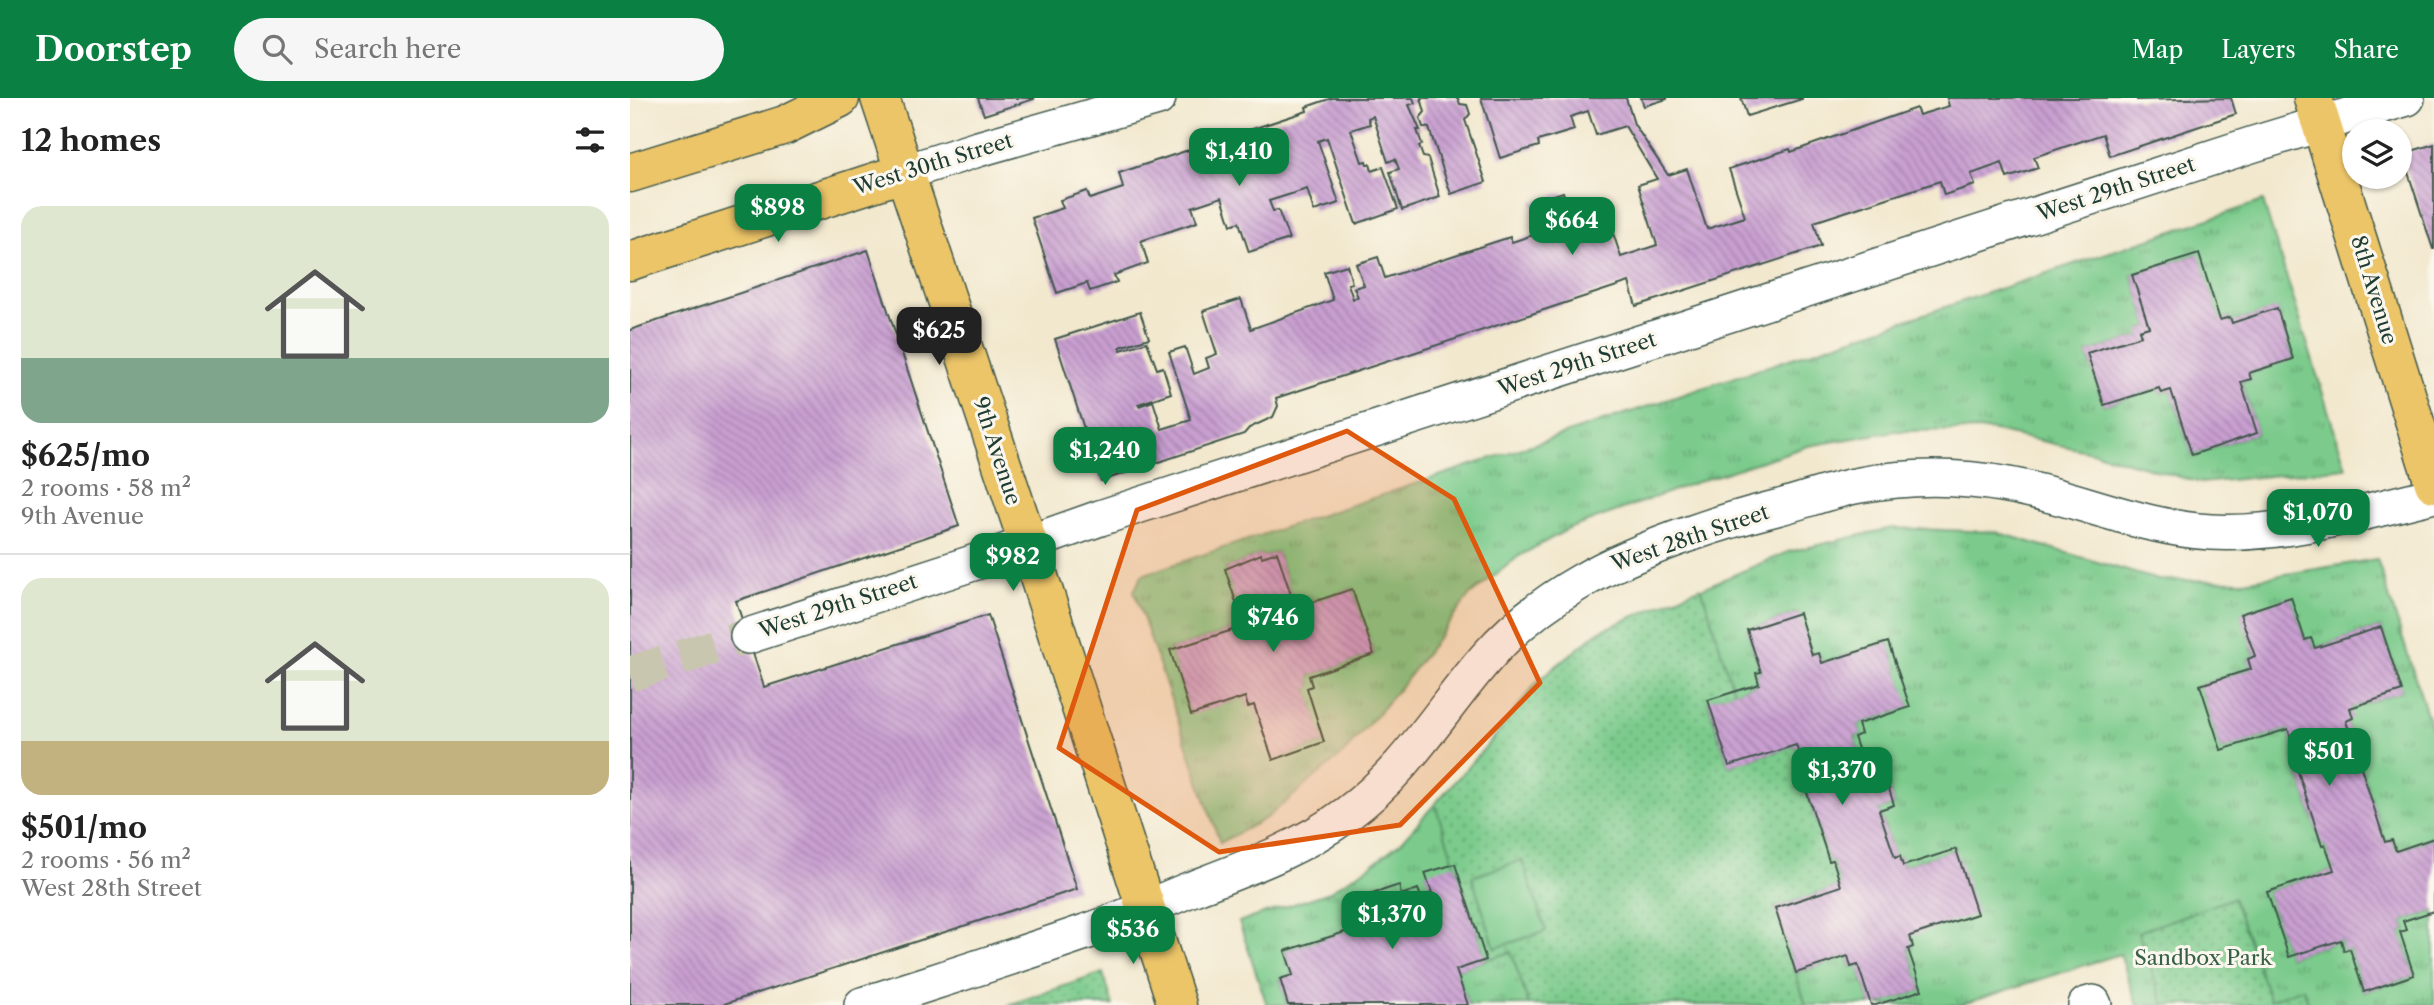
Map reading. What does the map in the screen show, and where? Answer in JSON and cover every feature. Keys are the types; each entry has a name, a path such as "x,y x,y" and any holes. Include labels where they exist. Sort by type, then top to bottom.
{"main road":[{"path":"630,173 785,125 840,98"},
{"name":"9th Avenue","path":"880,98 1028,543 1177,1005"},
{"name":"8th Avenue","path":"2317,111 2434,483"},
{"name":"West 30th Street","path":"630,261 906,172"}],"street":[{"name":"West 30th Street","path":"906,172 1158,98"},
{"name":"West 29th Street","path":"748,636 1100,518 2253,144 2317,111 2407,98"},
{"name":"West 28th Street","path":"862,1005 1098,927 1286,851 1345,816 1389,780 1418,748 1475,671 1502,641 1547,603 1611,564 1750,514 1859,485 1943,478 2016,486 2140,522 2213,532 2282,528 2434,495"},
{"path":"2086,1005 2094,1005"}],"highlighted area":[{"path":"1347,431 1454,499 1540,683 1400,825 1219,852 1059,748 1137,510"}],"green space":[{"path":"2263,201 2346,468 2201,483 2096,453 1990,430 1895,431 1808,446 1694,483 1568,529 1519,556 1470,595 1402,685 1344,753 1268,817 1220,843 1134,591 1142,575","holes":["2198,254 2220,320 2230,317 2232,323 2277,309 2293,358 2249,373 2250,379 2241,382 2257,433 2192,455 2171,390 2161,393 2159,388 2104,405 2087,353 2141,336 2140,330 2149,327 2132,275","1277,552 1292,598 1298,596 1301,606 1352,589 1374,654 1309,676 1312,685 1307,688 1324,743 1273,759 1254,705 1248,707 1245,697 1191,714 1170,650 1239,628 1235,616 1240,614 1225,569 1261,554 1262,557"]},
{"path":"1892,528 1996,532 2158,580 2244,581 2377,559 2434,736 2434,838 2396,851 2392,840 2385,842 2346,721 2350,708 2402,691 2381,627 2315,648 2311,639 2305,640 2291,598 2241,614 2255,656 2248,659 2251,669 2200,685 2221,750 2288,729 2296,755 2293,757 2322,845 2325,844 2334,870 2267,892 2289,957 2341,940 2344,951 2350,949 2364,992 2414,975 2400,932 2406,930 2403,921 2434,911 2434,1005 2137,1005 2120,954 1960,1005 1876,1005 1922,990 1908,949 1913,947 1910,936 1956,849 1903,866 1900,856 1895,858 1879,810 1894,805 1886,780 1870,784 1854,737 1861,734 1858,724 1909,707 1888,642 1822,663 1819,653 1812,655 1798,613 1747,630 1761,672 1756,674 1759,684 1708,701 1729,766 1796,745 1800,772 1829,861 1833,860 1775,908 1796,973 1848,956 1851,967 1858,965 1871,1005 1468,1005 1456,970 1486,960 1426,873 1432,893 1421,897 1418,889 1401,895 1398,886 1357,899 1359,908 1343,913 1348,931 1285,951 1293,975 1280,979 1288,1005 1267,1005 1239,922 1327,893 1370,866 1401,842 1491,741 1538,681 1598,632 1788,552"},
{"path":"1701,587 1734,692 1708,701 1729,766 1796,745 1804,770 1800,772 1829,861 1833,860 1841,886 1775,908 1806,1005 1529,1005 1511,952 1486,960 1435,804 1491,741 1538,681 1598,632"},
{"path":"1522,860 1546,931 1495,948 1472,877"},
{"name":"Sandbox Park","path":"2233,898 2270,1000 2303,988 2309,1005 2164,1005 2138,932"},
{"path":"1103,973 1113,1005 1008,1005"}],"building":[{"path":"978,98 1034,98 1034,99 984,115"},
{"path":"1332,98 1413,98 1415,103 1409,105 1420,130 1417,130 1422,144 1419,146 1423,157 1428,158 1440,197 1402,210 1390,172 1399,169 1395,159 1388,162 1373,116 1368,118 1370,124 1351,130 1362,162 1370,164 1372,171 1383,167 1398,209 1356,224 1327,138 1318,141 1339,203 1314,211 1307,189 1269,201 1273,211 1278,210 1289,239 1249,252 1239,222 1231,225 1222,197 1192,207 1197,222 1141,241 1148,263 1114,275 1117,282 1090,291 1087,283 1057,293 1032,218 1063,208 1060,200 1087,191 1090,199 1123,188 1119,173 1307,111 1306,107"},
{"path":"1421,98 1458,98 1460,104 1467,105 1470,114 1465,120 1486,182 1451,194 1429,128 1423,127 1420,118 1425,112"},
{"path":"1481,98 1626,98 1634,124 1668,175 1687,169 1707,229 1745,217 1729,169 1790,149 1791,152 1916,108 1919,115 1949,106 1947,98 2231,98 2236,114 2110,156 2103,134 2034,157 2038,168 2007,178 2002,163 1971,174 1975,185 1944,195 1940,181 1814,222 1821,246 1636,306 1629,282 1276,398 1278,406 1273,417 1249,428 1244,434 1101,481 1055,339 1140,312 1149,338 1120,347 1121,350 1147,342 1157,369 1163,367 1171,393 1138,404 1139,406 1153,401 1162,429 1191,420 1169,352 1185,347 1194,374 1209,368 1206,358 1217,354 1203,311 1241,299 1251,329 1333,300 1324,272 1347,265 1352,283 1348,284 1353,299 1358,297 1354,288 1364,285 1356,264 1378,257 1385,278 1510,237 1512,242 1542,232 1532,202 1563,192 1579,241 1612,230 1621,257 1657,245 1638,185 1657,179 1625,126 1596,135 1588,111 1570,117 1574,130 1538,141 1539,146 1500,158"},
{"path":"1641,98 1667,98 1667,99 1644,106"},
{"path":"1741,98 1802,98 1802,99 1747,116"},
{"path":"2434,144 2434,249 2412,185 2412,151"},
{"path":"868,250 959,526 736,601 764,687 988,615 1077,889 721,1005 630,1005 630,330"},
{"path":"2199,254 2220,320 2230,317 2232,323 2277,308 2293,359 2249,373 2251,379 2241,382 2257,433 2192,455 2171,390 2161,393 2159,388 2104,405 2087,353 2141,336 2139,330 2149,327 2132,275"},
{"path":"1277,552 1292,598 1298,596 1301,606 1352,589 1374,654 1309,676 1312,686 1307,688 1324,742 1273,760 1254,705 1248,707 1245,697 1191,715 1170,650 1239,628 1235,615 1240,614 1225,569 1261,554 1262,557"},
{"path":"2291,597 2305,640 2311,638 2315,648 2381,627 2402,691 2350,708 2353,718 2346,721 2385,842 2392,840 2396,851 2434,838 2434,911 2403,921 2406,930 2400,932 2414,975 2364,992 2350,949 2344,951 2341,940 2289,957 2267,892 2334,870 2325,844 2322,846 2293,756 2296,755 2288,729 2221,750 2200,685 2251,669 2248,659 2255,656 2240,614"},
{"path":"1799,613 1812,655 1819,653 1822,663 1888,642 1910,707 1858,724 1861,734 1854,737 1870,784 1886,779 1894,805 1879,810 1895,858 1900,856 1903,866 1956,849 1977,914 1910,936 1913,947 1908,949 1922,990 1876,1005 1871,1005 1858,965 1851,967 1848,956 1796,973 1775,908 1841,886 1833,860 1829,861 1800,771 1804,770 1796,745 1729,766 1708,700 1759,684 1756,673 1761,672 1747,630"},
{"path":"1455,864 1486,960 1456,970 1468,1005 1288,1005 1280,979 1293,975 1285,951 1348,931 1342,913 1359,908 1357,899 1399,885 1401,895 1418,889 1421,897 1432,893 1425,873"}],"tunnel":[{"path":"630,674 748,636"}]}
